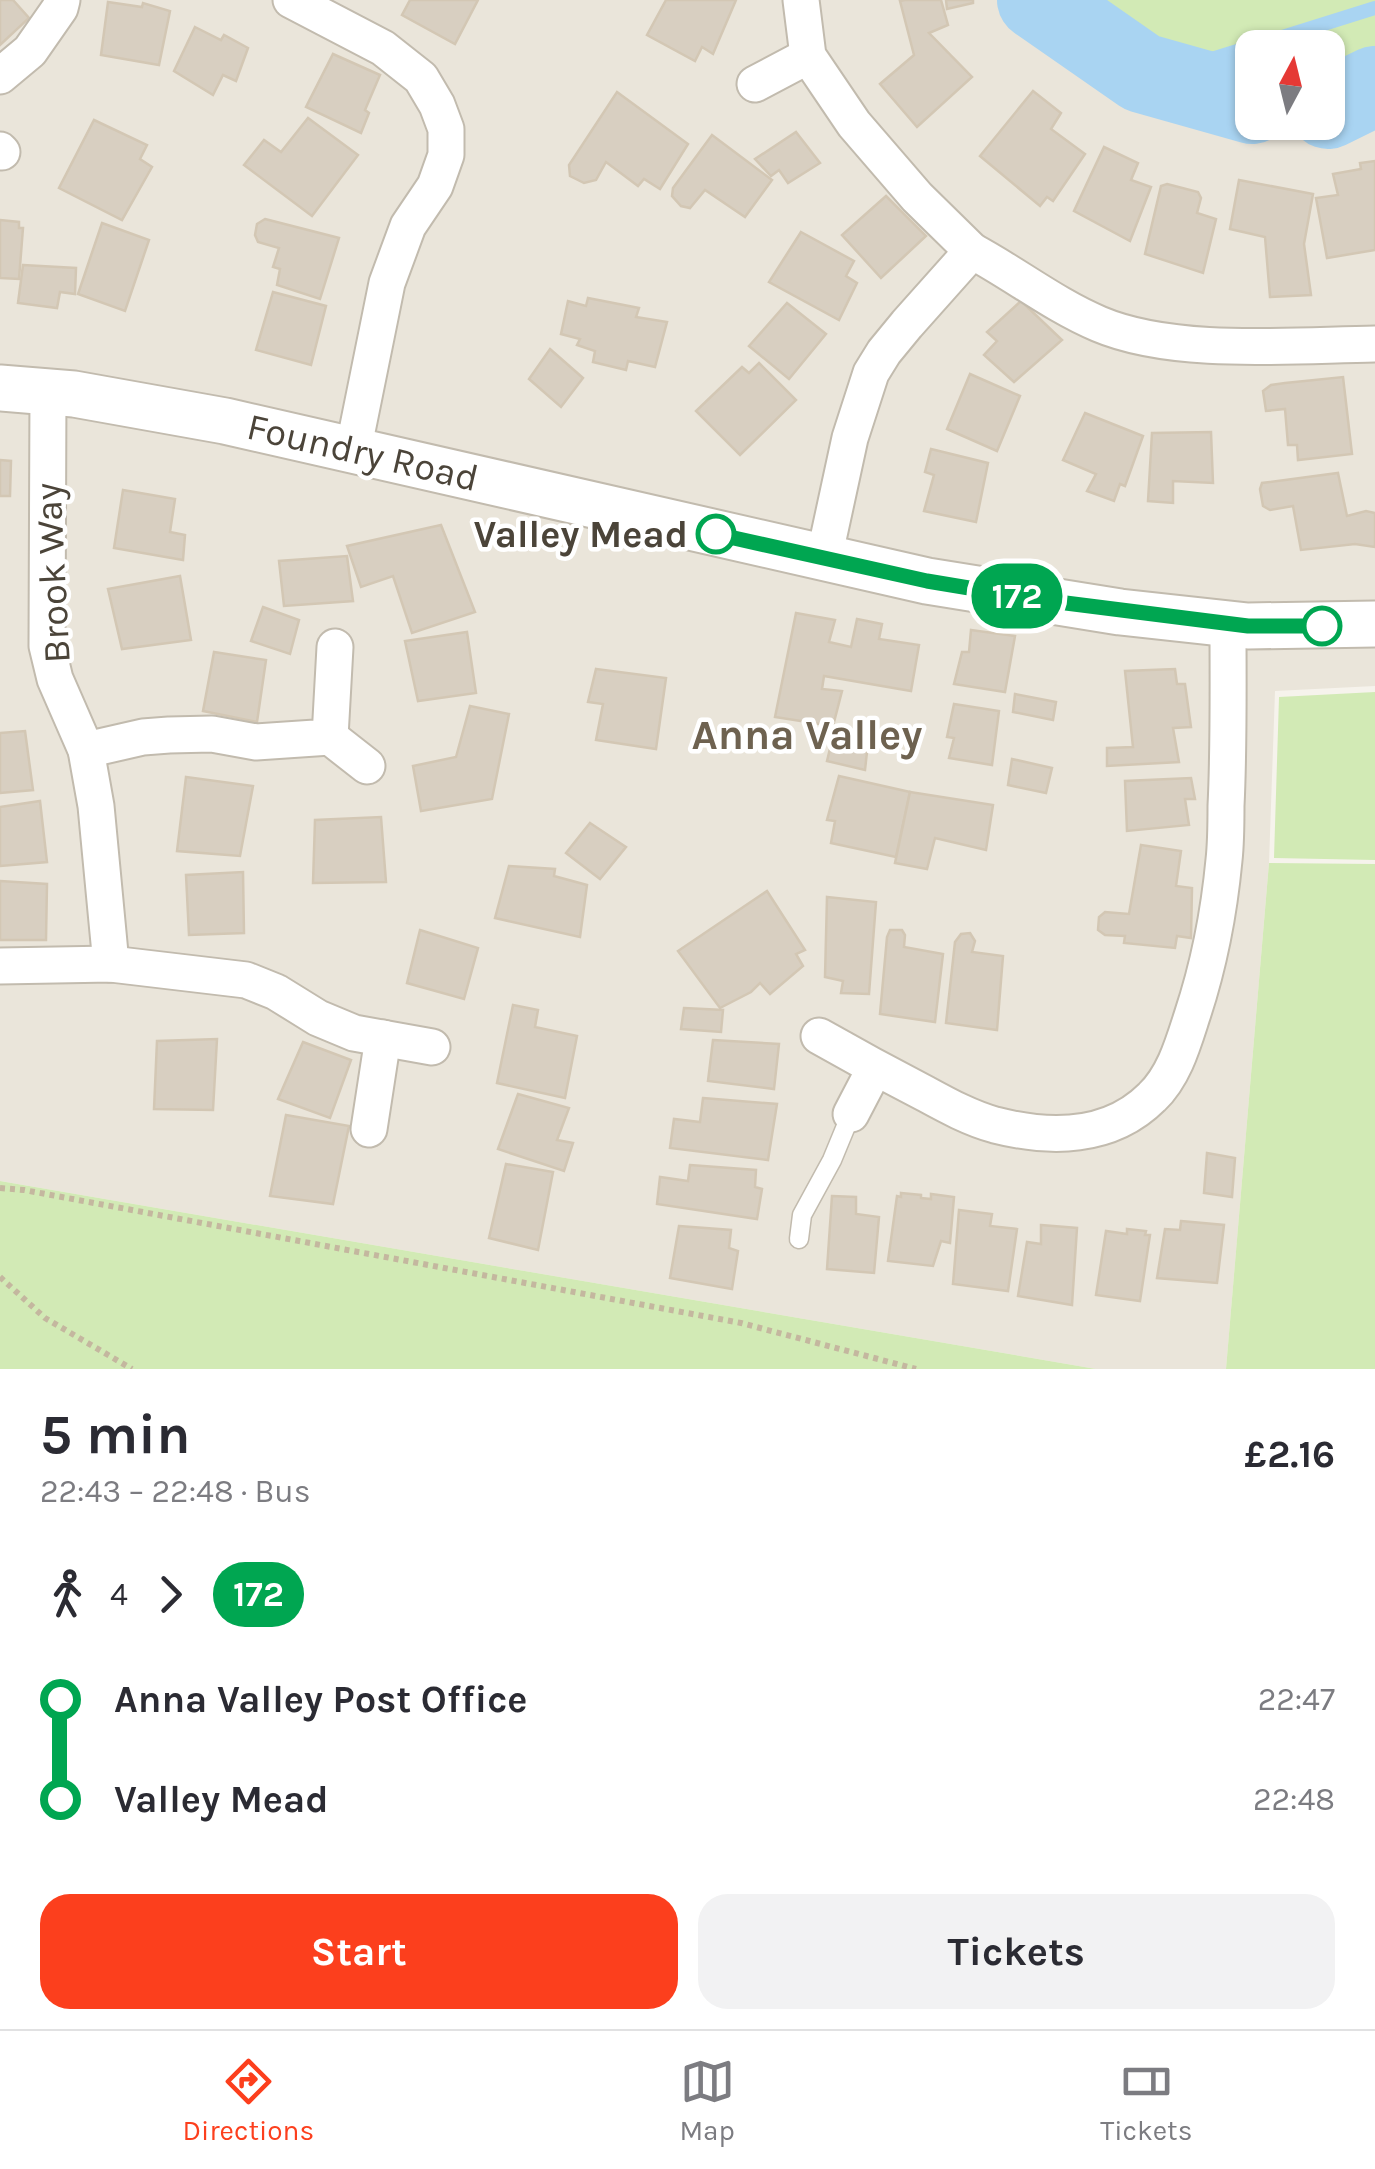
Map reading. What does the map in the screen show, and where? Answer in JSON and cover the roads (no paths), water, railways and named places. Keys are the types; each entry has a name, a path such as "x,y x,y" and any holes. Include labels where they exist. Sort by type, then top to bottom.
{"street":[{"path":"0,76 30,51 62,0"},
{"path":"291,0 383,48 421,78 446,130 446,156 435,186 408,226 387,283 353,451"},
{"path":"801,0 808,56 854,124 917,197 972,251 1057,304 1102,326 1192,344 1375,344"},
{"path":"756,84 808,56"},
{"path":"824,558 850,438 871,373 907,324 972,251"},
{"name":"Foundry Road","path":"0,388 48,390 225,421 927,581 1228,624 1375,624"},
{"name":"Brook Way","path":"48,390 47,646 55,679 86,750 96,806 112,964"},
{"path":"818,1036 964,1114 994,1124 1052,1134 1084,1132 1111,1125 1155,1095 1181,1050 1210,956 1215,924 1225,856 1228,624"},
{"path":"330,737 336,647"},
{"path":"86,750 170,735 212,734 256,742 330,737 367,766"},
{"path":"0,966 112,964 246,980 354,1033 432,1046"},
{"path":"369,1129 383,1038"},
{"path":"851,1114 875,1068"}],"lane":[{"path":"799,1239 802,1216 851,1114"}],"waterway":[{"path":"1037,0 1142,73 1235,99"},
{"path":"1074,0 1098,31 1154,57 1199,63 1375,8"},
{"path":"1345,101 1375,86"}],"place":[{"name":"Valley Mead","path":"716,534"}],"district":[{"name":"Anna Valley","path":"807,734"}]}
